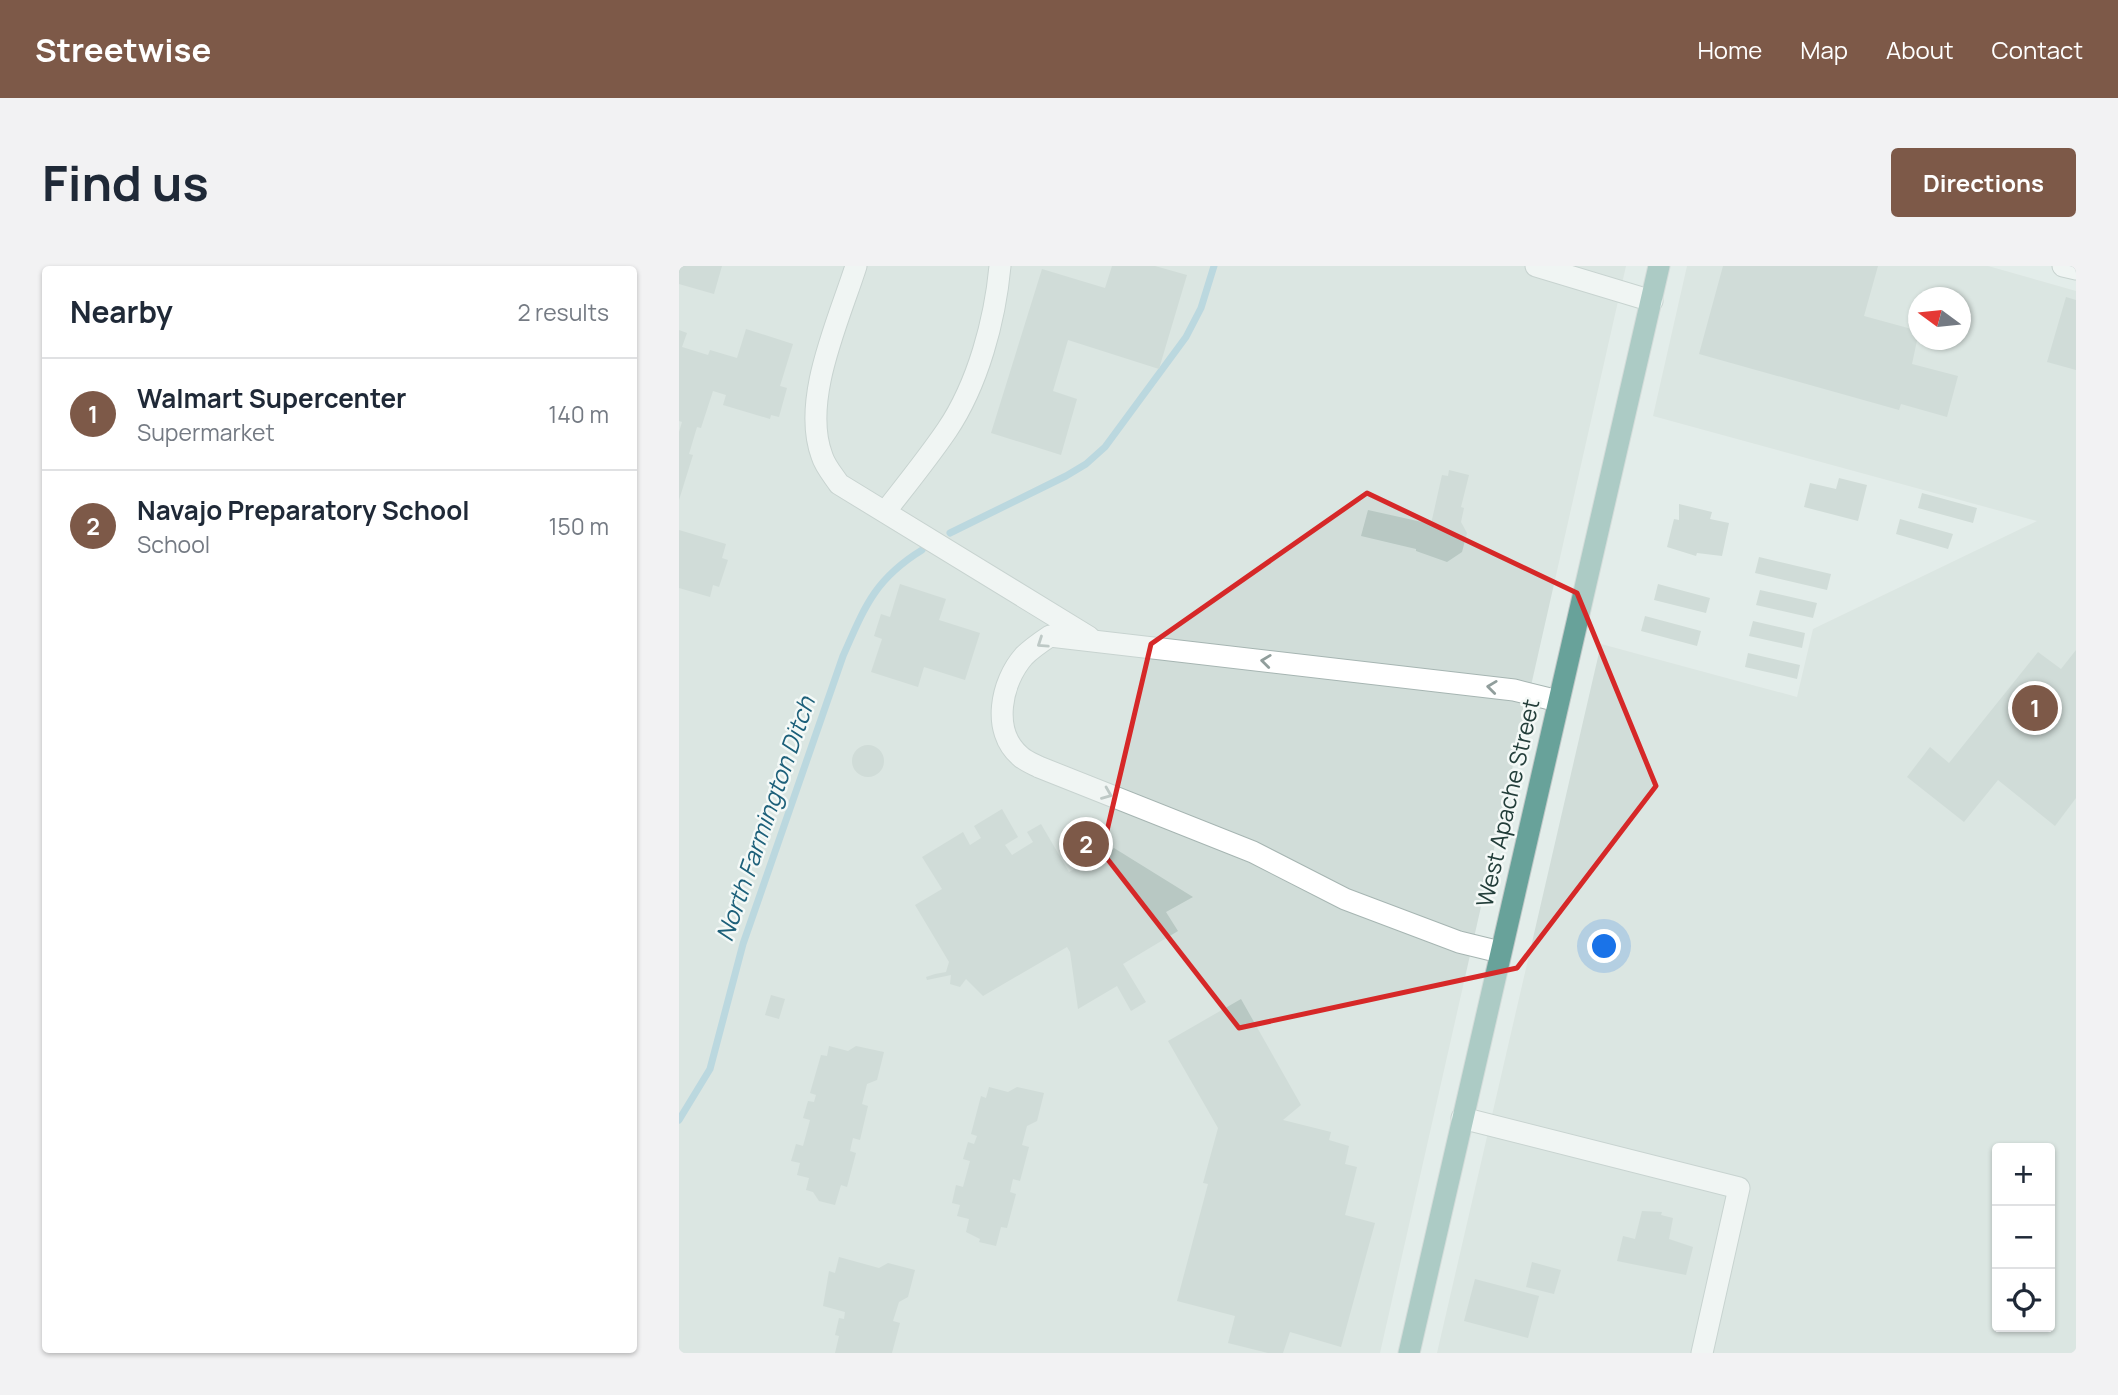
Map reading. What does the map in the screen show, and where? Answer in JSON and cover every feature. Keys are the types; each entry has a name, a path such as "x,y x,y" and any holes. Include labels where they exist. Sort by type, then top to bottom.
{"main road":[{"name":"West Apache Street","path":"1409,1353 1659,266"}],"street":[{"path":"856,266 819,381 815,428 822,457 839,484 1096,641"},
{"path":"885,513 949,428 968,387 996,307 1000,266"},
{"path":"1536,266 1651,301"},
{"path":"2063,266 2076,269"},
{"path":"1500,952 1459,942 1345,899 1253,852 1039,767 1020,757 1010,743 1002,706 1010,675 1025,655 1050,636 1514,690 1558,701"},
{"path":"1462,1118 1739,1188 1702,1353"}],"highlighted area":[{"path":"1367,493 1577,593 1656,786 1517,968 1239,1028 1102,852 1151,644"}],"shaded area":[{"path":"679,266 1626,266 1380,1353 679,1353"},
{"path":"1687,266 1988,266 2076,291 2076,1353 1437,1353 1601,644 1797,697 1813,629 2037,521 1653,416"}],"building":[{"path":"679,266 722,266 714,294 679,284"},
{"path":"1112,266 1155,266 1187,275 1159,369 1068,340 1053,391 1077,399 1061,455 991,433 1042,269 1105,288"},
{"path":"1723,266 1878,266 1864,316 1908,328 1908,350 1915,350 1912,364 1958,376 1947,417 1901,404 1899,410 1699,354"},
{"path":"2066,297 2076,300 2076,370 2047,362"},
{"path":"746,329 793,344 780,386 787,388 779,417 771,415 770,419 723,405 726,395 713,391 701,428 697,427 689,454 693,455 679,500 679,432 682,422 679,421 679,330 687,333 682,347 708,355 710,350 737,358"},
{"path":"1449,470 1469,475 1461,507 1464,508 1461,522 1467,533 1462,552 1447,562 1416,549 1361,536 1368,510 1431,524 1442,475 1448,476"},
{"path":"1839,478 1867,485 1858,521 1804,507 1810,483 1836,489"},
{"path":"1922,493 1977,508 1973,523 1918,508"},
{"path":"1679,504 1712,512 1710,519 1729,523 1722,556 1697,553 1696,556 1667,547 1674,519 1679,520"},
{"path":"1900,519 1953,534 1948,549 1896,534"},
{"path":"679,530 726,544 722,558 728,560 719,587 713,585 710,597 679,588"},
{"path":"1759,557 1831,574 1827,590 1755,573"},
{"path":"900,584 946,599 939,620 980,633 965,680 924,667 918,687 871,672 882,639 874,636 881,614 890,617"},
{"path":"1658,584 1710,598 1706,613 1654,600"},
{"path":"1760,590 1817,603 1813,618 1756,605"},
{"path":"1645,616 1701,631 1697,646 1641,631"},
{"path":"1753,621 1805,633 1802,648 1749,636"},
{"path":"2076,650 2076,798 2055,826 1998,780 1964,822 1907,777 1930,747 1949,763 2038,652 2061,669"},
{"path":"1748,653 1800,665 1797,679 1745,667"},
{"path":"868,745 879,750 884,761 879,772 868,777 857,772 852,761 857,750"},
{"path":"1002,809 1018,837 1005,845 1012,855 1033,842 1027,832 1041,824 1069,872 1114,848 1193,897 1166,912 1178,931 1123,964 1146,1002 1131,1011 1117,986 1078,1009 1067,947 983,996 966,979 960,987 950,984 951,975 927,980 926,977 946,972 949,962 915,905 942,889 922,857 963,832 970,845 981,838 974,826"},
{"path":"771,995 785,999 779,1019 765,1015"},
{"path":"1241,999 1301,1105 1283,1120 1331,1132 1329,1140 1349,1146 1345,1164 1357,1167 1345,1215 1375,1223 1341,1347 1290,1332 1283,1353 1268,1353 1228,1343 1235,1316 1177,1301 1208,1184 1203,1183 1218,1128 1168,1041"},
{"path":"829,1046 848,1051 856,1046 884,1052 877,1080 867,1084 862,1104 868,1106 860,1140 853,1138 850,1151 856,1153 847,1187 841,1185 835,1205 819,1201 813,1192 806,1190 809,1178 797,1175 800,1163 791,1161 796,1144 803,1146 810,1120 803,1118 808,1101 814,1102 816,1095 810,1093 821,1055 827,1056"},
{"path":"989,1087 1008,1092 1017,1087 1044,1093 1037,1121 1027,1126 1022,1145 1029,1147 1020,1181 1013,1179 1010,1192 1016,1194 1007,1228 1001,1227 996,1246 979,1242 980,1239 966,1232 969,1219 957,1216 960,1205 952,1203 956,1185 963,1187 970,1161 963,1159 968,1142 974,1144 977,1136 971,1134 981,1096 986,1098"},
{"path":"1642,1211 1662,1212 1661,1215 1673,1218 1669,1239 1693,1247 1686,1275 1617,1261 1623,1236 1635,1239"},
{"path":"839,1257 879,1268 888,1263 915,1270 908,1297 899,1302 893,1321 900,1323 892,1353 835,1353 839,1318 844,1319 845,1312 823,1306 829,1271 835,1273"},
{"path":"1532,1262 1561,1270 1554,1294 1526,1287"},
{"path":"1475,1279 1539,1296 1528,1338 1464,1321"}],"waterway":[{"name":"North Farmington Ditch","path":"950,533 1066,476 1086,464 1105,447 1186,337 1201,308 1214,266"},
{"name":"North Farmington Ditch","path":"679,1120 710,1069 743,944 843,656 873,595 893,572 922,550"}],"place":[{"name":"Walmart Supercenter","path":"2035,708"},
{"name":"Navajo Preparatory School","path":"1086,844"}]}
